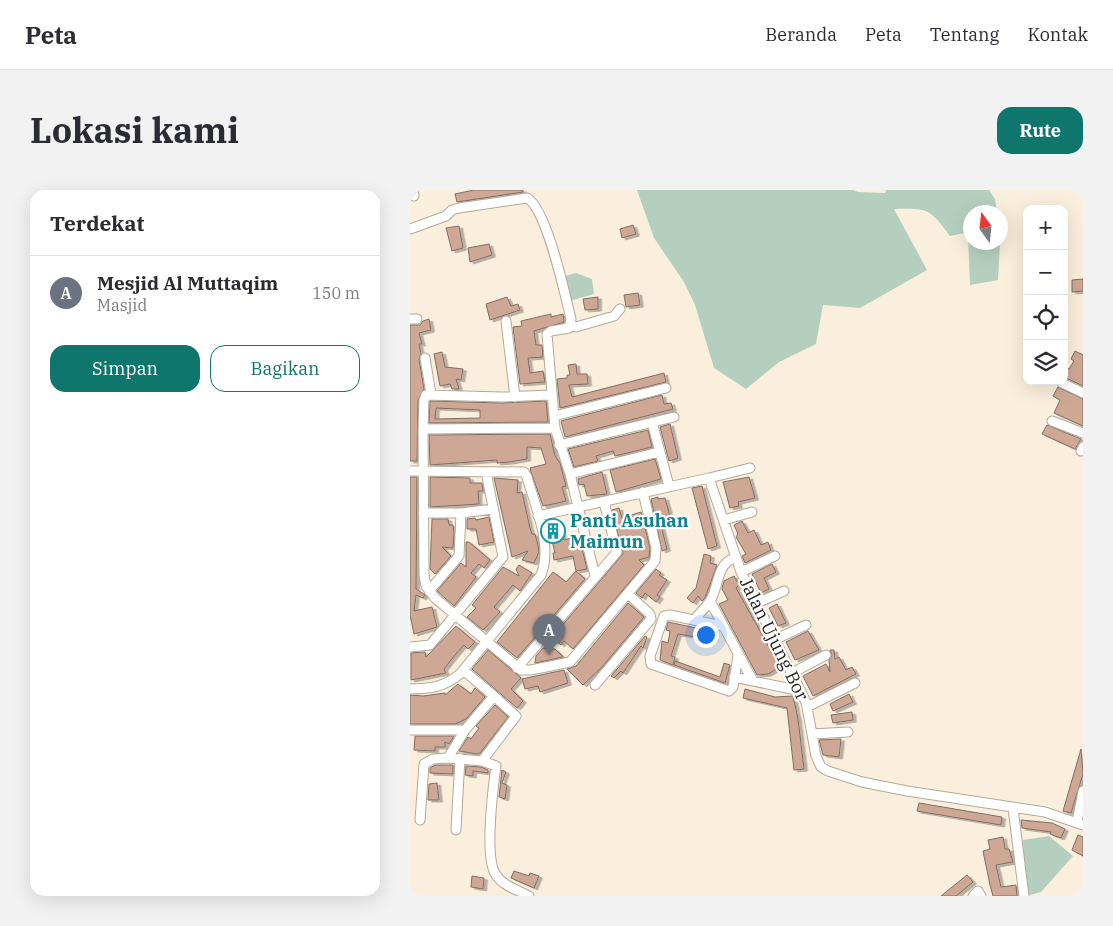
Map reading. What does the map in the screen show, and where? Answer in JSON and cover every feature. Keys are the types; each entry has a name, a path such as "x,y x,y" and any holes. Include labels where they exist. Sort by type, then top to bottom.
{"street":[{"path":"410,229 446,216 454,209 522,198 530,200 536,206 555,254 571,325"},
{"path":"571,325 576,327 612,317 620,309"},
{"path":"506,321 515,397"},
{"path":"571,325 569,328 551,331 546,334 551,395 559,445 570,474 595,576"},
{"path":"425,358 431,394"},
{"path":"1066,385 1083,393"},
{"path":"554,416 666,388"},
{"path":"551,395 515,397 426,395 424,400 423,430 423,513 424,575 429,592 517,668 531,670 570,662 651,567 656,556 643,492"},
{"path":"559,445 674,417"},
{"path":"1052,421 1083,433"},
{"path":"652,422 669,486"},
{"path":"423,430 555,428"},
{"path":"570,474 660,452"},
{"path":"538,516 750,468"},
{"path":"410,471 519,471 525,473 538,516 546,558 541,575 463,670 446,684 426,689 410,689"},
{"path":"410,648 430,645 503,557 486,472"},
{"name":"Jalan Ujung Bor","path":"709,478 740,572 808,707 816,756 821,767 828,772 862,782 907,792 1045,812 1080,824"},
{"path":"517,668 617,551 604,502"},
{"path":"423,513 460,513 493,509"},
{"path":"724,520 752,512"},
{"path":"429,592 459,556 460,513"},
{"path":"740,572 774,556"},
{"path":"694,620 710,601 722,567 728,561 735,558"},
{"path":"755,604 784,591"},
{"path":"594,686 651,619 650,614 628,594"},
{"path":"710,601 753,681"},
{"path":"722,626 670,615 662,617 650,656 651,664 729,691 733,687 738,655"},
{"path":"774,640 806,625"},
{"path":"792,673 826,655"},
{"path":"463,670 516,716 482,761"},
{"path":"734,677 801,691"},
{"path":"808,707 855,683"},
{"path":"448,758 465,730 494,696"},
{"path":"410,730 465,730"},
{"path":"812,734 848,732"},
{"path":"456,830 460,758"},
{"path":"420,820 424,764 430,760 460,758 482,761 496,766 492,797 493,868 501,882 529,896"},
{"path":"1080,824 1083,791"},
{"path":"1014,808 1024,896"},
{"path":"973,896 978,892 981,896"}],"green space":[{"path":"637,190 853,190 858,192 885,193 886,190 989,190 995,199 996,205 963,205 963,233 950,236 938,220 928,212 915,209 894,209 927,270 860,308 823,305 816,344 779,362 746,389 714,368 695,305 684,282 654,238"},
{"path":"969,250 1000,250 998,280 970,285"},
{"path":"576,273 592,279 594,294 569,301 565,276"},
{"path":"1049,836 1073,856 1041,892 1026,896 1023,840"}],"building":[{"path":"474,190 523,190 523,192 457,202 455,194"},
{"path":"633,225 636,234 622,238 620,229"},
{"path":"459,226 463,248 452,251 446,228"},
{"path":"489,244 492,255 470,262 468,248"},
{"path":"1083,279 1083,291 1072,292 1072,280"},
{"path":"638,293 640,305 626,307 624,295"},
{"path":"507,297 511,306 518,304 520,310 490,320 486,304"},
{"path":"598,297 598,309 585,310 583,299"},
{"path":"551,314 551,317 563,314 564,322 534,331 536,345 542,345 543,357 528,358 530,373 543,371 545,382 520,384 513,327 522,326 521,321"},
{"path":"429,319 431,330 419,333 422,344 419,344 421,354 419,359 424,389 418,400 417,461 410,461 410,325 420,325 423,321"},
{"path":"1075,351 1083,355 1083,386 1068,379 1068,369 1074,361 1071,359"},
{"path":"442,352 445,367 463,369 461,380 456,379 459,389 452,389 450,384 440,386 434,354"},
{"path":"576,364 577,374 587,374 588,384 569,385 572,397 664,373 666,382 560,408 557,379 567,378 567,375 570,375 568,365"},
{"path":"1058,387 1083,399 1083,426 1054,413 1060,400 1053,396"},
{"path":"662,395 664,404 671,403 673,409 565,437 561,421"},
{"path":"430,401 502,403 546,401 548,422 429,423","holes":["436,408 480,410 480,418 435,419"]},
{"path":"670,424 678,458 669,461 660,427"},
{"path":"1047,425 1081,439 1075,449 1042,434"},
{"path":"648,430 652,447 615,456 613,451 596,456 598,461 574,467 568,449"},
{"path":"550,434 555,456 560,463 566,486 562,487 566,501 543,506 530,468 546,464 541,448 527,447 527,459 509,462 497,463 497,460 430,465 429,435"},
{"path":"655,459 661,479 616,492 610,470"},
{"path":"602,472 607,494 587,496 584,484 579,485 578,479"},
{"path":"410,477 417,477 416,589 425,595 423,598 416,595 414,611 432,607 437,627 414,634 410,615"},
{"path":"430,477 470,478 470,483 482,483 483,491 478,491 479,504 430,507"},
{"path":"749,477 755,498 738,502 739,506 730,508 723,482"},
{"path":"494,478 518,480 517,493 522,492 530,528 532,534 535,534 538,545 539,552 534,563 522,560 528,551 512,557"},
{"path":"702,486 717,546 708,549 692,488"},
{"path":"658,497 658,499 665,498 671,520 660,522 667,549 662,551 651,499"},
{"path":"619,508 622,518 641,512 650,548 649,557 639,560 644,565 573,649 564,641 561,645 554,639 559,629 623,554 612,510"},
{"path":"489,517 494,542 479,545 476,529 467,529 467,519 475,518 476,520"},
{"path":"432,519 448,519 449,525 453,525 454,533 453,548 442,547 451,556 435,574 430,569"},
{"path":"552,519 553,524 559,523 564,540 579,536 587,569 576,571 573,556 554,560 553,553 555,553 547,520"},
{"path":"742,521 748,533 754,530 761,545 768,542 771,550 745,563 742,556 746,554 736,537 738,534 734,525"},
{"path":"466,542 469,542 490,560 484,568 479,564 471,573 476,577 454,606 437,591 461,563 466,567"},
{"path":"704,554 711,556 710,563 717,565 705,598 702,601 698,596 693,603 687,598 696,588"},
{"path":"772,564 776,572 764,578 769,589 761,593 752,574"},
{"path":"519,565 532,573 520,591 513,585 494,607 500,612 483,630 467,617 476,608 472,605 503,567 519,576 516,569"},
{"path":"656,569 661,573 659,575 667,580 657,595 660,597 656,602 645,593 642,598 636,593"},
{"path":"576,571 585,579 517,658 497,642 553,572 566,582"},
{"path":"734,576 739,585 736,588 780,667 768,674 757,675 719,604 728,600 722,589 724,581"},
{"path":"628,603 644,617 602,667 583,685 567,669 576,666"},
{"path":"777,604 786,623 778,626 769,608"},
{"path":"668,622 715,632 714,640 678,634 671,656 675,657 673,665 660,660 662,641 668,643 670,631 666,630"},
{"path":"456,626 475,642 468,649 464,645 444,669 446,673 411,680 411,653 425,652 426,657"},
{"path":"808,631 819,650 795,660 786,642"},
{"path":"645,636 647,637 643,648 641,646 623,673 621,671 614,678 611,676"},
{"path":"543,648 555,649 563,657 535,663 536,656"},
{"path":"488,650 521,678 511,689 523,701 517,708 472,669"},
{"path":"830,650 834,650 835,659 839,657 846,670 852,667 856,674 813,696 803,676 826,664 830,672 829,660 832,655"},
{"path":"675,661 720,677 724,663 730,665 725,683 674,665"},
{"path":"564,670 568,683 540,692 538,686 525,689 522,679"},
{"path":"458,684 471,694 475,688 485,697 466,719 455,724 410,724 410,695 423,696 445,693 445,695"},
{"path":"745,689 775,697 793,696 798,719 804,769 794,770 787,708 743,698"},
{"path":"849,694 853,702 833,711 830,704"},
{"path":"495,705 508,717 481,752 478,754 459,751 468,737 471,739 479,728 476,726"},
{"path":"852,712 853,720 833,723 831,715"},
{"path":"415,736 454,736 449,744 445,742 445,747 435,747 435,751 414,750"},
{"path":"841,739 839,757 823,755 819,740"},
{"path":"1081,749 1083,774 1071,813 1063,811"},
{"path":"435,765 453,765 453,774 430,773 430,768"},
{"path":"466,766 481,767 488,770 488,773 473,771 473,776 465,775"},
{"path":"502,770 506,772 502,783 507,785 505,799 499,797"},
{"path":"437,783 439,800 428,800 429,784"},
{"path":"919,803 1002,817 1001,825 917,811"},
{"path":"1021,820 1052,823 1065,829 1061,838 1050,834 1051,832 1022,828"},
{"path":"1078,835 1083,837 1083,856 1072,850"},
{"path":"1003,837 1005,849 1009,849 1013,862 996,865 1001,887 1016,885 1017,896 993,896 990,885 983,851 990,849 988,840"},
{"path":"514,871 529,876 530,873 539,876 534,888 511,878"},
{"path":"967,875 973,882 956,896 941,896"},
{"path":"472,876 484,878 483,889 471,887"}],"place":[{"name":"Panti Asuhan Maimun","path":"553,531"},
{"name":"Mesjid Al Muttaqim","path":"549,655"}]}
